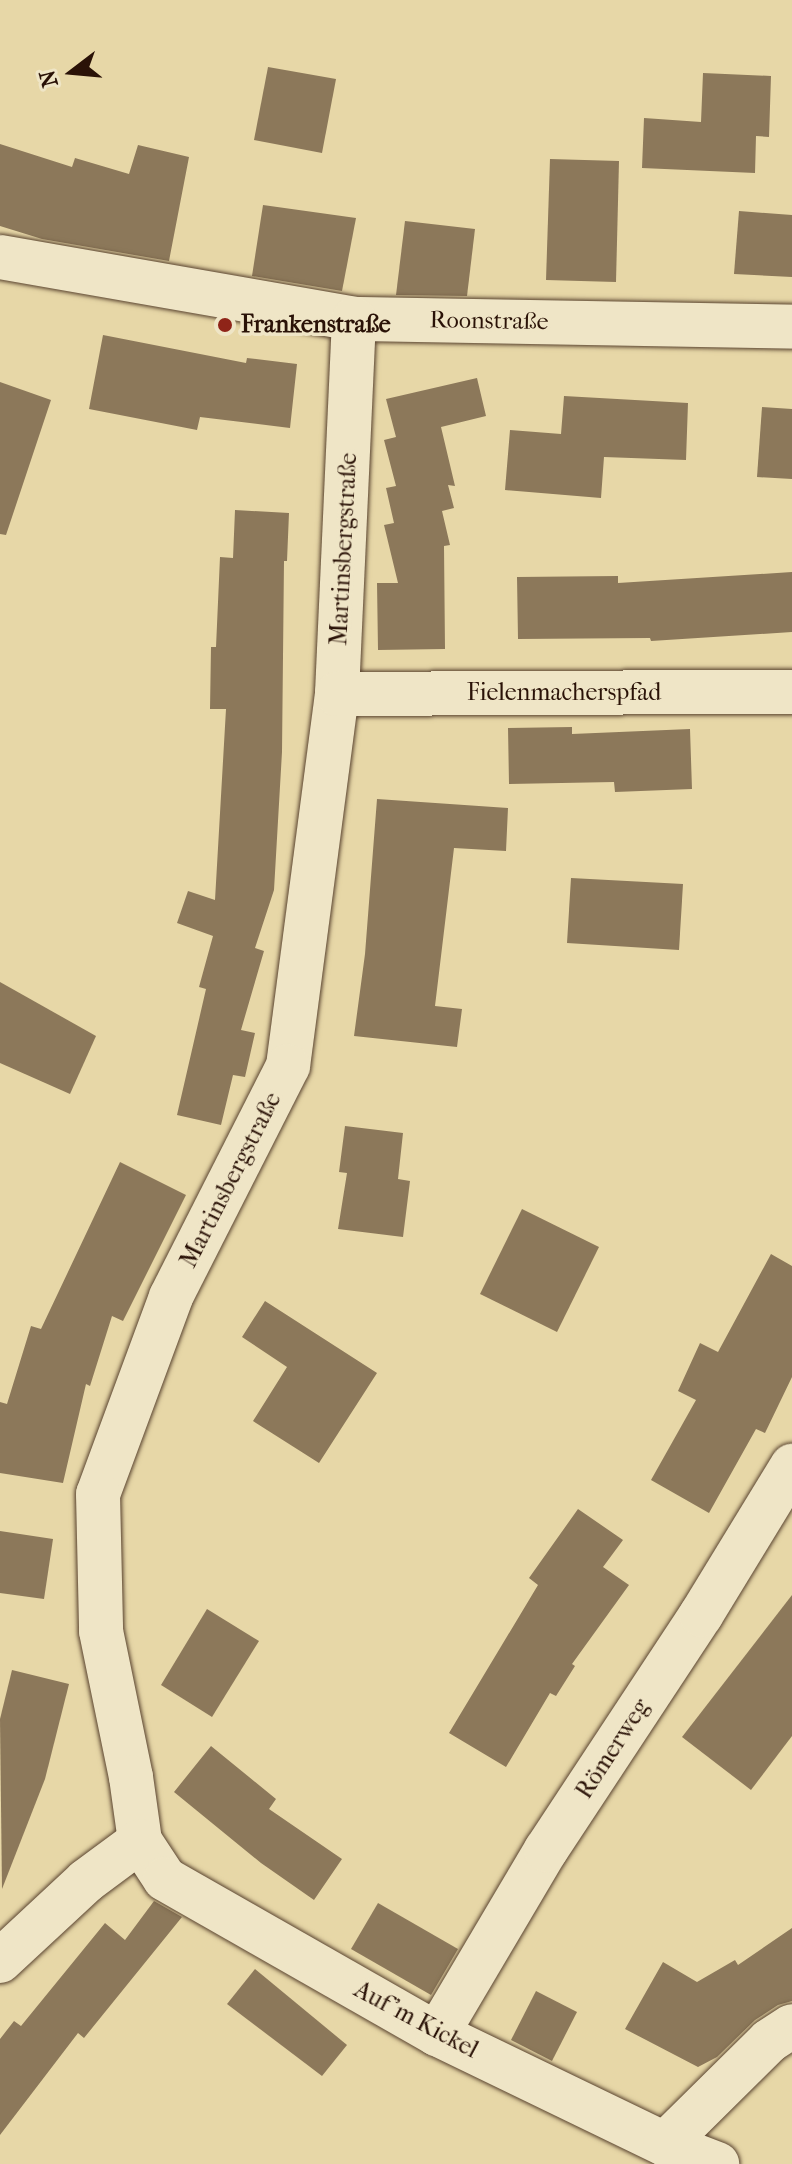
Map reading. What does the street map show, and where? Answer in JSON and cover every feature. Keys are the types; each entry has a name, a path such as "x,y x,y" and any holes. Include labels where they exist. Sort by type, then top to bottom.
{"street":[{"name":"Roonstraße","path":"0,257 354,319 792,327"},
{"name":"Martinsbergstraße","path":"140,1841 131,1777 101,1631 98,1494 171,1297 288,1066 337,694 354,319"},
{"name":"Fielenmacherspfad","path":"337,694 792,692"},
{"name":"Römerweg","path":"437,2034 546,1850 701,1615 792,1466"},
{"path":"0,1961 86,1881 140,1841"},
{"name":"Auf'm Kickel","path":"140,1841 165,1879 437,2034 665,2144 717,2164"},
{"path":"665,2144 769,2041 792,2026"}],"building":[{"path":"268,67 336,79 322,153 254,140"},
{"path":"703,73 771,76 769,137 756,136 755,173 642,168 644,118 701,122"},
{"path":"0,144 72,167 75,158 129,174 138,145 189,157 169,261 42,239 0,226"},
{"path":"550,159 619,161 616,282 546,280"},
{"path":"263,205 356,218 342,291 252,276"},
{"path":"739,211 792,215 792,277 734,274"},
{"path":"405,221 475,229 467,296 396,295"},
{"path":"103,335 246,363 247,358 297,364 290,428 200,417 197,430 89,409"},
{"path":"477,378 486,416 441,427 455,486 448,485 454,508 442,511 450,545 444,546 445,649 378,650 377,583 398,583 384,525 394,523 386,488 396,486 384,440 396,437 386,399"},
{"path":"0,382 51,400 6,535 0,534"},
{"path":"564,396 688,403 686,460 604,457 601,498 505,490 510,430 561,434"},
{"path":"762,407 792,409 792,479 757,477"},
{"path":"235,510 289,513 287,561 284,561 282,752 274,890 255,948 264,951 241,1030 255,1033 245,1077 233,1075 221,1125 177,1115 206,989 199,987 213,936 177,923 188,891 215,900 226,709 210,709 211,647 216,647 220,557 233,558"},
{"path":"792,572 792,632 651,641 650,638 518,639 517,577 618,576 618,583"},
{"path":"572,727 572,734 690,729 692,789 615,792 614,782 509,784 508,728"},
{"path":"377,799 508,808 506,851 454,848 435,1006 462,1009 457,1047 354,1036 365,954"},
{"path":"571,878 683,884 679,950 567,943"},
{"path":"0,982 96,1036 70,1094 0,1063"},
{"path":"345,1126 403,1133 398,1179 410,1181 403,1237 338,1229 347,1173 339,1172"},
{"path":"120,1162 186,1195 123,1321 112,1316 90,1386 86,1384 63,1483 0,1473 0,1402 7,1404 31,1326 41,1329"},
{"path":"522,1209 599,1247 557,1332 480,1294"},
{"path":"771,1254 792,1266 792,1377 765,1433 756,1429 709,1513 651,1480 696,1400 678,1391 700,1343 718,1352"},
{"path":"265,1301 377,1373 319,1463 253,1421 287,1367 242,1337"},
{"path":"578,1509 623,1540 603,1567 629,1585 572,1664 575,1666 556,1696 550,1693 506,1767 449,1733 538,1585 529,1578"},
{"path":"0,1531 53,1539 44,1599 0,1593"},
{"path":"792,1595 792,1736 751,1790 682,1737"},
{"path":"207,1609 259,1641 212,1717 161,1685"},
{"path":"12,1670 69,1684 45,1779 2,1889 0,1719"},
{"path":"211,1746 276,1799 269,1809 342,1859 314,1900 261,1863 174,1792"},
{"path":"154,1901 182,1917 84,2038 78,2033 0,2135 0,2039 14,2021 21,2026 105,1923 125,1940"},
{"path":"378,1903 458,1949 431,1995 351,1949"},
{"path":"792,1928 792,2001 778,2005 755,2020 717,2057 698,2067 625,2029 663,1962 697,1982 735,1960 738,1965"},
{"path":"255,1969 347,2045 322,2076 227,2004"},
{"path":"536,1991 577,2012 552,2061 511,2040"}],"place":[{"name":"Frankenstraße","path":"225,325"}]}
